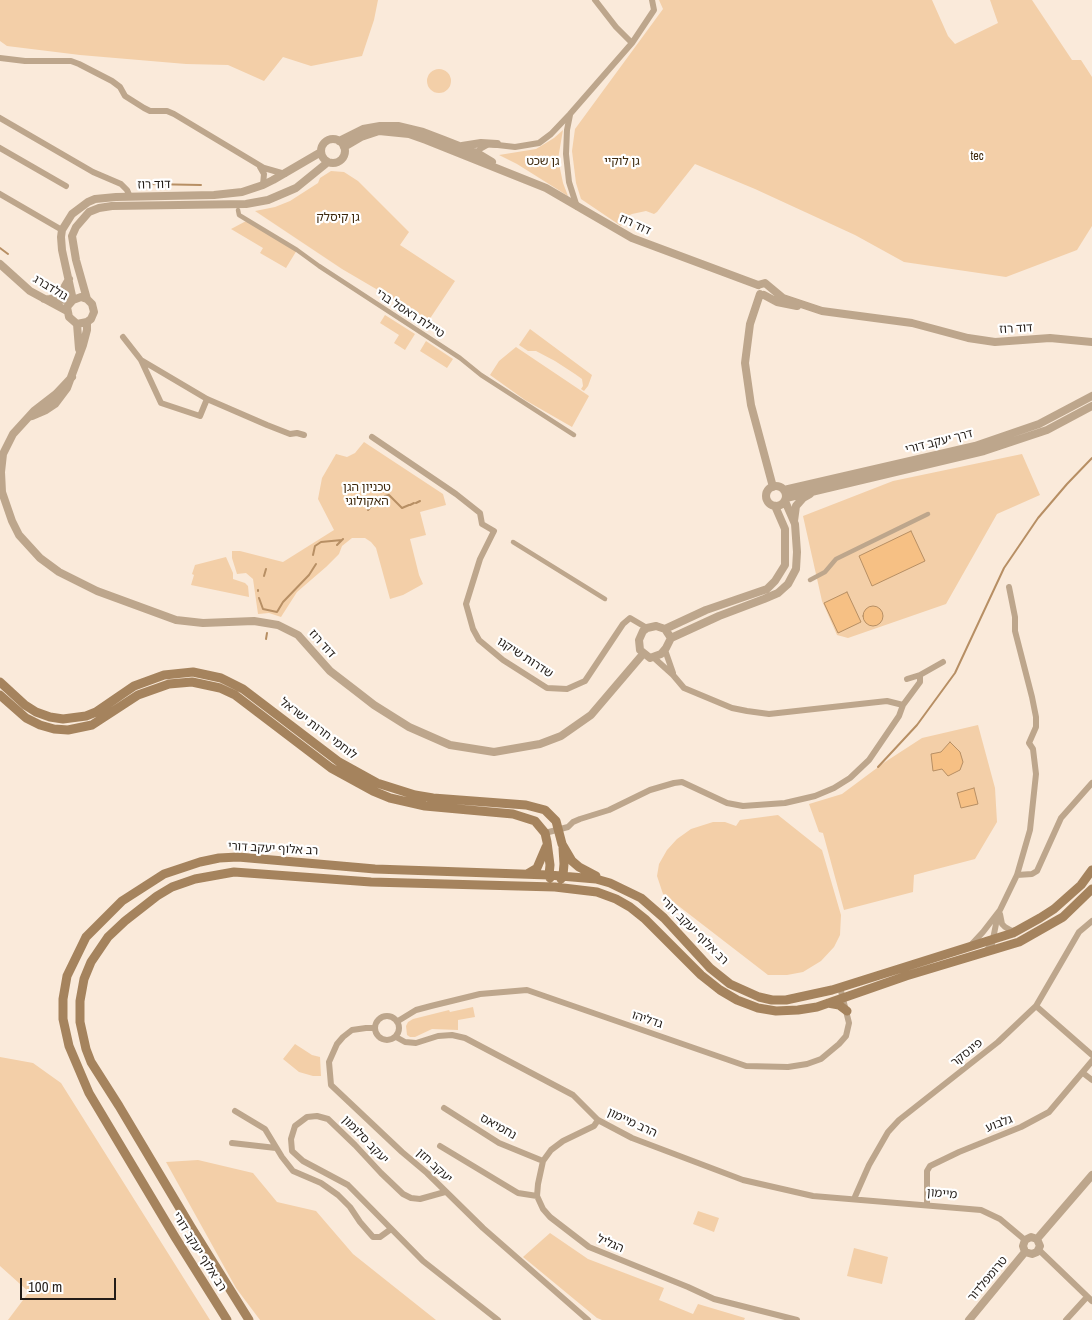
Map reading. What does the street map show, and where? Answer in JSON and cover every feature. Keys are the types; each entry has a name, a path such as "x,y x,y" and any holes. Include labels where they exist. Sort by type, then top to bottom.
{"main road":[{"name":"לוחמי חרות ישראל","path":"0,682 25,705 36,712 50,717 69,719 96,712 134,686 148,680 181,672 206,674 226,680 243,688 339,762 377,783 433,798 512,804 545,810 552,816 559,829 562,844 572,862 610,882"},
{"name":"לוחמי חרות ישראל","path":"0,695 26,718 40,725 68,730 92,725 138,695 159,687 179,682 205,684 235,694 331,768 373,792 424,806 524,816 535,821 546,837"},
{"path":"527,874 534,871 541,863 546,837"},
{"path":"546,837 549,874 555,887"},
{"path":"555,887 563,875 562,844"},
{"name":"רב אלוף יעקב דורי","path":"227,1320 175,1238 89,1093 69,1046 62,1019 67,976 86,937 122,901 164,874 183,866 219,858 238,857 421,871 549,874 610,882 641,898 664,918 710,968 730,984 772,1000 786,1000 818,994 993,940 1022,929 1068,897 1092,870"},
{"name":"רב אלוף יעקב דורי","path":"249,1320 190,1227 91,1062 80,1022 80,1001 84,979 91,962 108,937 157,896 172,887 195,879 234,872 371,882 555,887 597,892 630,906 701,975 737,1000 758,1008 776,1011 798,1010 828,1003"},
{"path":"828,1003 1019,942 1072,910 1092,889"},
{"path":"828,1003 839,1005 847,1010 848,1000 855,993"}],"street":[{"path":"595,0 616,27 632,43"},
{"path":"458,146 481,143 515,147 539,143 551,134 632,43 654,10 652,0"},
{"path":"0,58 24,61 71,61 79,64 112,81 120,87 125,96 144,108 150,111 167,111 174,114 270,170 285,174"},
{"path":"570,114 566,154 569,182 577,207"},
{"path":"0,118 93,172 121,184 130,196"},
{"name":"דוד רוז","path":"342,144 363,129 380,126 391,126 423,132 458,146 475,156 546,188 632,238 758,285"},
{"name":"דוד רוז","path":"342,144 369,134 391,132 418,137 475,156"},
{"path":"328,140 342,144 344,154 341,160 335,163 328,162 323,158 321,152 322,145 328,140"},
{"path":"475,156 482,147 489,144 497,144"},
{"path":"0,148 66,186"},
{"name":"דוד רוז","path":"62,230 72,214 88,202 102,198 130,196 214,195 242,192 263,185 285,174 321,152"},
{"path":"256,162 264,174 263,185"},
{"name":"דוד רוז","path":"87,299 76,260 72,236 76,227 89,212 112,206 246,204 268,200 296,188 328,162"},
{"path":"0,194 62,230 62,250 73,300 67,308 70,319 78,324 87,322 91,319 94,312 92,304 87,299 79,298 73,300 44,299"},
{"name":"טיילת ראסל ברי","path":"238,210 239,215 298,250 318,266 574,435"},
{"name":"גולדברג","path":"0,264 30,292 67,311"},
{"path":"44,299 61,293 69,279"},
{"path":"763,282 784,298 806,306 786,304 762,295 756,290 758,285 763,282"},
{"path":"769,287 769,291 762,295 750,324 745,363 751,405 773,487"},
{"name":"דוד רוז","path":"806,306 822,311 912,323 968,338 995,342 1050,338 1092,342"},
{"name":"דוד רוז","path":"87,322 87,330 72,377 56,394 34,411 13,434 5,449 1,472 2,492 19,535 40,558 60,572 97,591 176,620 203,623 254,621 278,625 298,635 330,671 374,705 416,730 450,745 494,752 540,744 561,736 591,715 643,654"},
{"name":"דוד רוז","path":"78,324 78,358"},
{"path":"123,337 141,360 161,403 200,416 207,399"},
{"path":"141,360 207,399 267,426 290,434 304,435"},
{"name":"דרך יעקב דורי","path":"785,497 975,446 1039,424 1092,396"},
{"name":"דרך יעקב דורי","path":"785,497 984,451 1047,430 1092,406"},
{"name":"שדרות שיקגו","path":"372,436 456,494 480,513 482,524 494,531 480,559 466,604 473,629 479,640 503,660 547,688 567,689 586,681 623,624 630,618 646,628"},
{"path":"653,657 665,650 671,638 719,616 778,593 788,584 796,569 797,542 794,524 785,497 779,487 773,487 768,490 766,496 768,502 775,506 785,529 785,565 775,581 767,589 706,610 665,629"},
{"path":"794,524 796,506 803,498 816,490"},
{"path":"775,506 781,505 785,497"},
{"path":"810,580 825,572 836,559 928,514"},
{"path":"513,542 605,599"},
{"path":"967,948 983,932 1000,910 1017,876 1030,830 1036,774 1034,749 1028,742 1036,727 1036,717 1028,679 1014,631 1015,618 1009,587"},
{"path":"671,638 665,629 656,626 646,628 640,636 639,645 643,654 653,657 684,688 732,708 761,714 854,705 875,701 887,701 904,705"},
{"path":"665,650 673,675"},
{"path":"907,679 920,675 943,662"},
{"path":"546,837 580,819 600,814 650,790 674,783 682,782 727,803 743,806 785,803 814,796 834,788 850,778 880,746 920,682 920,675"},
{"path":"1017,876 1032,874 1037,870 1061,818 1092,783"},
{"path":"1000,910 1002,924 1005,927 1012,931 1022,929"},
{"path":"982,953 990,948 1000,910"},
{"name":"פינסקר","path":"851,1199 868,1165 888,1132 900,1120 998,1042 1036,1006 1079,932 1092,921"},
{"path":"840,987 843,997"},
{"name":"גדליהו","path":"398,1021 416,1010 480,994 527,990 746,1066 788,1067 808,1064 821,1058 839,1044 848,1032 849,1023 843,997"},
{"path":"1036,1006 1092,1055"},
{"path":"391,1016 398,1021 400,1029 396,1037 389,1040 382,1039 376,1033 377,1022 383,1017 391,1016"},
{"name":"יעקב חזן","path":"375,1028 352,1030 337,1044 329,1062 332,1085 483,1228 588,1320"},
{"name":"הרב מיימון","path":"396,1037 405,1042 416,1043 438,1036 452,1035 465,1038 573,1095 598,1120 632,1138 744,1180 813,1196 851,1199"},
{"name":"גלבוע","path":"927,1204 927,1171 930,1166 958,1152 1021,1127 1049,1112 1092,1061"},
{"path":"1083,1073 1092,1080"},
{"name":"נחמיאס","path":"444,1108 499,1143 543,1161"},
{"path":"235,1111 265,1129 293,1171 321,1183 338,1195 350,1207 373,1237 380,1237 391,1229"},
{"name":"יעקב סלומון","path":"445,1192 420,1199 411,1198 403,1194 328,1119 317,1116 307,1117 295,1126 291,1139 292,1151 303,1161 348,1185 423,1261 498,1320"},
{"path":"440,1146 518,1193 537,1196 543,1161 551,1150 562,1141 594,1126 598,1120"},
{"path":"232,1143 276,1148"},
{"path":"1037,1239 1092,1175"},
{"name":"הגליל","path":"537,1196 550,1218 589,1247 714,1299 797,1320"},
{"name":"מיימון","path":"851,1199 981,1210 1000,1220 1025,1240"},
{"path":"1031,1237 1037,1239 1040,1246 1038,1250 1032,1254 1025,1252 1023,1246 1025,1240 1031,1237"},
{"path":"1038,1250 1090,1299 1066,1320"},
{"name":"טרומפלדור","path":"969,1320 1025,1252"}],"green space":[{"path":"0,0 378,0 374,20 362,56 311,66 283,57 264,81 228,65 186,64 80,55 7,46 0,41"},
{"name":"tec","path":"659,0 932,0 948,36 955,44 998,23 990,0 1032,0 1072,60 1081,60 1092,77 1092,226 1077,250 1006,277 904,262 855,235 695,164 657,212 654,214 646,211 632,214 628,216 621,226 581,199 576,183 572,151 575,129 663,9"},
{"path":"439,69 444,70 450,76 450,86 444,92 439,93 434,92 428,86 427,81 428,76 434,70"},
{"name":"גן שכט","path":"563,130 558,159 568,196 499,155 536,149"},
{"name":"גן קיסלק","path":"331,171 344,172 358,181 409,232 400,245 455,281 429,320 342,269 255,211 275,207 290,201 318,183 320,178"},
{"path":"248,220 297,250 286,268 260,253 263,248 231,229"},
{"path":"385,315 415,334 405,350 394,343 399,335 380,323"},
{"path":"530,329 592,375 584,391 581,389 583,386 582,379 575,374 536,351 528,351 519,345"},
{"path":"426,341 453,359 447,368 420,351"},
{"path":"516,347 589,396 572,427 525,400 490,375 499,361"},
{"name":"טכניון הגן האקולוגי","path":"364,442 443,494 446,505 420,512 426,535 410,539 423,584 403,595 390,599 376,548 365,538 352,538 342,546 339,554 326,567 297,592 281,617 269,613 258,614 253,579 246,573 237,574 232,551 240,551 283,562 334,530 318,499 322,478 336,454 347,457 355,453"},
{"path":"1022,454 1040,495 997,514 946,604 848,638 837,635 822,601 803,516 893,481"},
{"path":"226,557 233,573 233,579 248,586 249,597 191,585 195,565"},
{"path":"978,725 995,788 997,822 975,859 914,875 913,892 844,910 823,833 819,832 809,804 842,794 885,762 922,738"},
{"path":"778,815 822,850 841,915 840,935 834,947 821,961 803,972 787,975 768,975 663,894 657,876 659,864 667,850 677,839 691,829 713,822 725,822 736,826 740,820"},
{"path":"473,1007 475,1017 458,1020 458,1030 432,1029 415,1037 407,1035 406,1026 413,1019 449,1010 450,1012"},
{"path":"295,1044 312,1055 320,1057 321,1076 299,1072 283,1059"},
{"path":"0,1057 33,1063 61,1083 210,1320 8,1320 29,1292 0,1266"},
{"path":"198,1160 253,1173 277,1202 316,1211 353,1254 436,1320 260,1320 236,1288 166,1162"},
{"path":"698,1211 719,1218 714,1232 693,1224"},
{"path":"550,1233 588,1259 664,1288 659,1300 693,1314 698,1304 745,1318 744,1320 602,1320 597,1318 523,1257"},
{"path":"854,1248 888,1257 882,1284 847,1276"}],"shaded area":[{"path":"911,531 925,561 872,586 859,556"},
{"path":"847,592 861,622 838,633 824,603"},
{"path":"873,606 880,609 883,616 880,623 873,626 866,623 863,616 866,609"},
{"path":"950,742 960,752 963,762 960,770 948,776 942,769 933,771 931,754 941,752"},
{"path":"974,788 978,804 961,808 957,793"}],"waterway":[{"path":"137,181 147,184 201,185"},
{"path":"0,248 8,254"},
{"path":"878,767 917,725 955,673 1004,568 1038,518 1092,458"},
{"path":"385,496 389,495 402,508 409,505"},
{"path":"368,510 377,500"},
{"path":"416,503 420,501"},
{"path":"410,505 414,503"},
{"path":"337,545 343,539"},
{"path":"313,555 315,546 321,542 342,540"},
{"path":"259,598 263,609 277,612 283,602 309,575 316,564"},
{"path":"264,576 266,569"},
{"path":"266,639 267,633"}],"park label":[{"name":"גן לוקיי","path":"622,162"}]}
